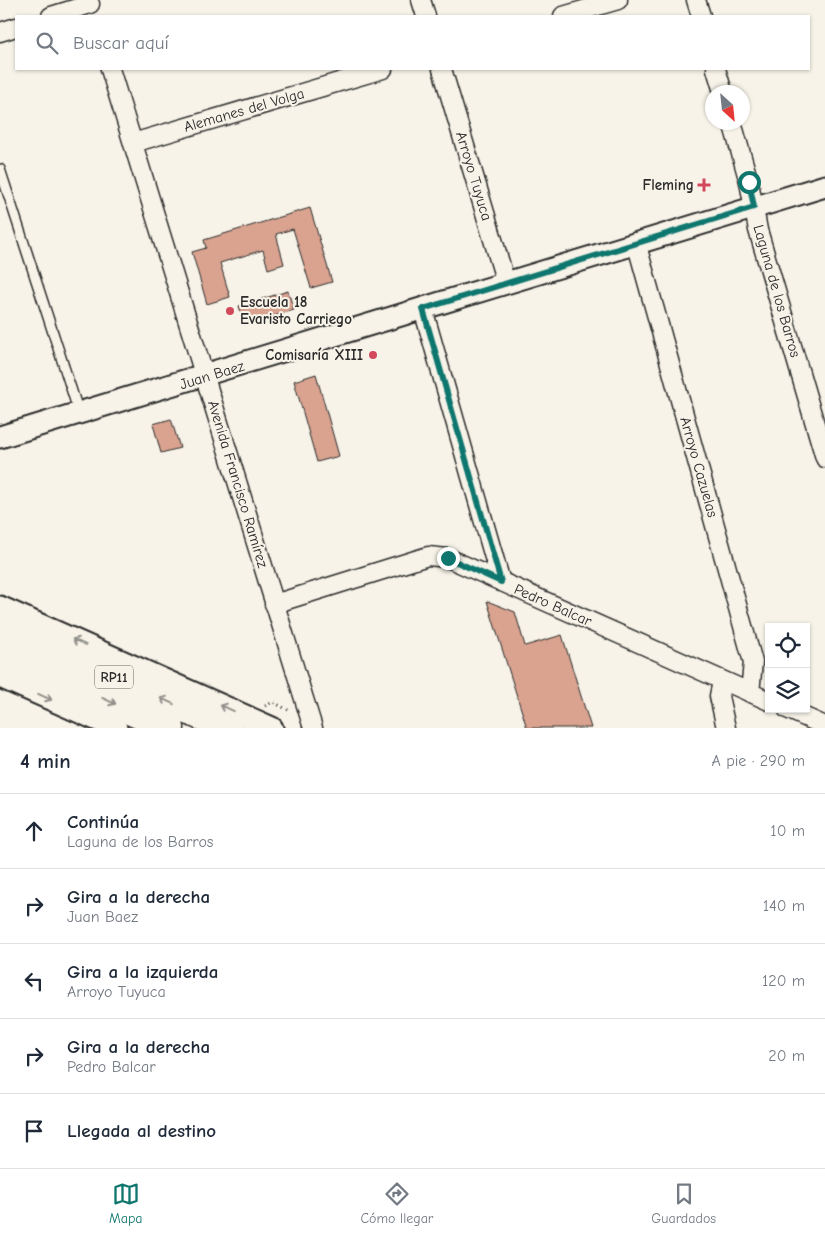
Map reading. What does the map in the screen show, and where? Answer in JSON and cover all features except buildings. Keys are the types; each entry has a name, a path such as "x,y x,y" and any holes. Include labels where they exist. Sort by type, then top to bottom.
{"main road":[{"name":"RP11","path":"0,626 228,728"},
{"path":"0,653 170,728"}],"street":[{"path":"422,0 426,15"},
{"path":"566,15 618,0"},
{"path":"696,0 700,15"},
{"path":"55,15 91,7"},
{"path":"0,32 15,27"},
{"name":"Avenida Francisco Ramírez","path":"110,70 313,728"},
{"name":"Alemanes del Volga","path":"133,143 380,70"},
{"name":"Arroyo Tuyuca","path":"442,70 506,283"},
{"path":"716,70 721,85"},
{"name":"Laguna de los Barros","path":"734,130 758,230 825,458"},
{"name":"Juan Baez","path":"0,437 205,377 636,242 825,186"},
{"name":"Arroyo Cazuelas","path":"636,242 753,662 750,694"},
{"path":"423,309 501,582"},
{"name":"Pedro Balcar","path":"274,604 428,556 448,558 765,700"},
{"path":"0,607 272,728"},
{"path":"0,677 116,728"},
{"path":"722,681 719,696 726,728"},
{"path":"796,713 825,726"}],"lane":[{"path":"0,169 79,414"}],"place":[{"name":"Fleming","path":"704,185"},
{"name":"Escuela 18 Evaristo Carriego","path":"230,311"},
{"name":"Comisaría XIII","path":"373,355"}],"route":[{"path":"448,558 501,582 423,309 754,207 749,182"}]}
